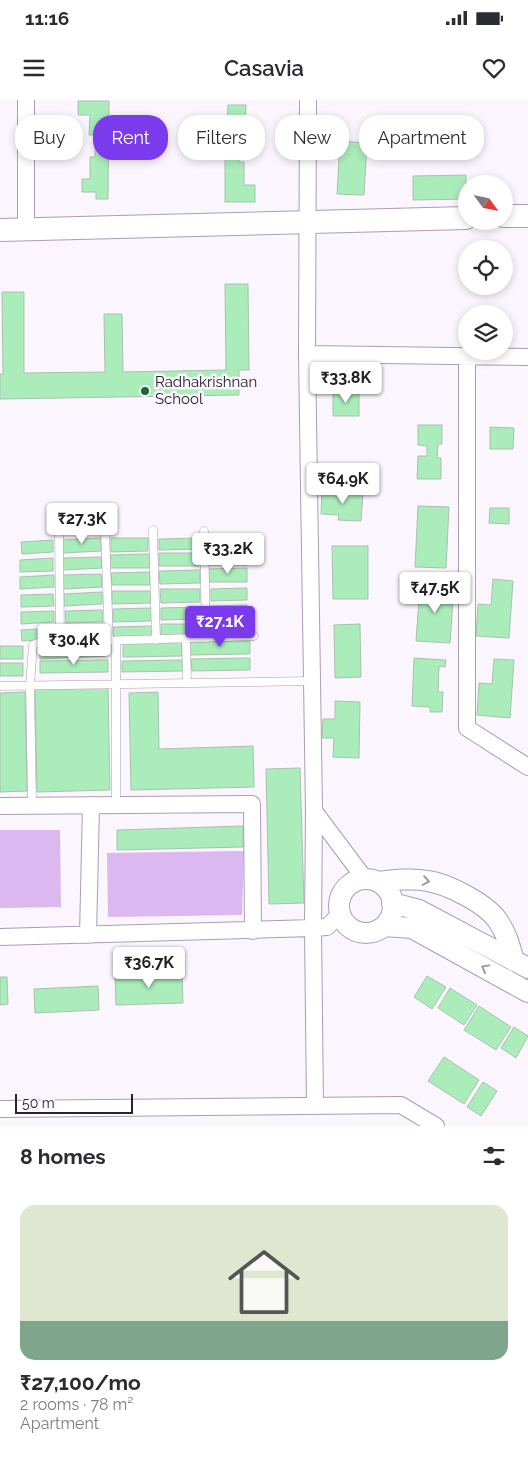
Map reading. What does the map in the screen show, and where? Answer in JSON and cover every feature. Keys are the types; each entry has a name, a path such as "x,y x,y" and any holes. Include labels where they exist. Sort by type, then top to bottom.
{"main road":[{"path":"513,216 528,216"},
{"path":"0,230 458,218"}],"street":[{"path":"26,100 26,230"},
{"path":"308,100 307,354 314,811 312,928 316,1106"},
{"path":"307,354 458,357"},
{"path":"513,357 528,357"},
{"path":"467,360 467,728 528,767"},
{"path":"0,806 252,804 253,931"},
{"path":"88,935 91,805"},
{"path":"314,811 371,881 385,887 392,903 392,911 384,926"},
{"path":"524,966 497,919 475,901 430,881 402,879 350,884 340,898 340,914 350,929 367,933 384,926 412,928 528,992"},
{"path":"392,903 419,910 524,966"},
{"path":"0,937 253,931 327,927 340,914"},
{"path":"0,1109 402,1105 436,1126"}],"lane":[{"path":"153,530 156,640"},
{"path":"59,531 60,642"},
{"path":"105,531 112,641 117,684 116,805"},
{"path":"204,531 206,638"},
{"path":"32,805 30,685 33,645 60,642 254,636"},
{"path":"186,638 187,683"},
{"path":"0,686 312,681"}],"shaded area":[{"path":"0,830 60,830 61,907 0,908"},
{"path":"244,851 242,915 108,917 107,853"}],"building":[{"path":"78,101 109,101 109,115 93,115 93,135 89,135 90,115 78,115"},
{"path":"228,105 246,105 246,115 228,115"},
{"path":"349,142 359,142 359,160 366,160 364,195 337,194 339,160 349,160"},
{"path":"90,157 93,157 93,160 108,160 108,199 96,199 96,192 82,192 82,179 90,179"},
{"path":"225,160 239,160 239,162 244,162 244,185 255,185 255,202 225,202"},
{"path":"458,175 458,199 413,200 413,176"},
{"path":"225,284 248,284 249,370 239,370 239,395 0,399 0,374 3,374 2,292 24,292 24,373 105,372 104,314 122,314 123,372 226,370"},
{"path":"333,393 359,393 359,416 333,416"},
{"path":"418,425 442,425 442,444 438,444 437,458 441,458 441,479 417,479 418,456 427,456 427,446 418,445"},
{"path":"490,427 514,428 513,449 490,449"},
{"path":"322,491 363,493 361,521 338,520 339,515 321,514"},
{"path":"418,506 449,507 446,568 415,567"},
{"path":"490,508 509,508 509,524 489,523"},
{"path":"246,536 246,547 208,548 208,537"},
{"path":"101,538 101,551 63,553 62,540"},
{"path":"111,538 148,538 148,551 111,552"},
{"path":"198,538 198,549 159,550 159,539"},
{"path":"53,540 53,552 22,554 21,542"},
{"path":"332,546 368,546 368,599 333,599"},
{"path":"247,552 247,565 208,565 208,553"},
{"path":"159,553 199,553 199,566 159,566"},
{"path":"150,554 150,568 110,568 110,555"},
{"path":"101,557 102,568 63,570 63,558"},
{"path":"53,558 53,571 20,572 20,560"},
{"path":"247,568 247,582 208,582 208,569"},
{"path":"200,570 200,583 160,584 159,571"},
{"path":"150,572 150,585 112,585 111,573"},
{"path":"101,574 102,587 64,589 63,575"},
{"path":"54,575 54,587 20,589 20,577"},
{"path":"493,579 513,581 509,638 476,636 478,604 491,605"},
{"path":"420,585 454,587 450,643 416,641"},
{"path":"247,588 247,600 211,601 211,589"},
{"path":"160,589 200,589 200,602 161,603"},
{"path":"112,591 151,591 151,603 112,604"},
{"path":"102,592 102,604 64,606 64,594"},
{"path":"53,594 54,606 21,607 21,595"},
{"path":"247,605 247,618 210,619 210,606"},
{"path":"200,607 200,619 161,620 161,608"},
{"path":"152,608 152,621 113,622 113,609"},
{"path":"102,610 103,622 66,623 65,611"},
{"path":"54,611 54,622 21,624 21,612"},
{"path":"210,623 249,623 249,634 211,635"},
{"path":"161,624 199,624 199,637 161,637"},
{"path":"360,624 361,677 335,678 334,625"},
{"path":"103,626 103,638 65,640 65,628"},
{"path":"152,626 152,638 113,638 113,627"},
{"path":"54,628 55,639 22,641 21,630"},
{"path":"250,641 250,654 189,655 189,642"},
{"path":"182,642 182,656 123,657 123,643"},
{"path":"106,645 107,656 40,659 39,648"},
{"path":"0,646 23,646 23,659 0,659"},
{"path":"250,658 250,670 192,671 191,659"},
{"path":"414,658 446,660 445,667 439,666 438,692 443,692 442,712 430,712 430,707 412,706"},
{"path":"494,659 514,660 510,718 477,715 479,683 492,684"},
{"path":"108,660 108,672 40,673 40,661"},
{"path":"182,660 183,671 122,672 122,661"},
{"path":"0,663 23,663 23,676 0,676"},
{"path":"108,687 110,790 37,792 35,689"},
{"path":"25,692 27,791 0,792 0,693"},
{"path":"158,692 159,749 253,746 254,787 131,790 129,693"},
{"path":"335,701 360,702 359,758 333,757 334,738 322,738 323,719 335,719"},
{"path":"300,768 304,903 269,904 266,769"},
{"path":"243,826 243,847 117,850 117,830"},
{"path":"182,973 183,1003 116,1005 115,975"},
{"path":"427,976 446,987 432,1009 414,997"},
{"path":"0,977 7,977 8,1004 0,1005"},
{"path":"98,986 99,1010 35,1013 34,989"},
{"path":"450,988 477,1005 464,1025 438,1008"},
{"path":"479,1006 511,1027 496,1050 464,1030"},
{"path":"514,1027 528,1036 516,1058 501,1048"},
{"path":"444,1057 479,1080 464,1104 428,1081"},
{"path":"483,1082 497,1091 481,1116 467,1107"}],"place":[{"name":"Radhakrishnan School","path":"145,391"}]}
